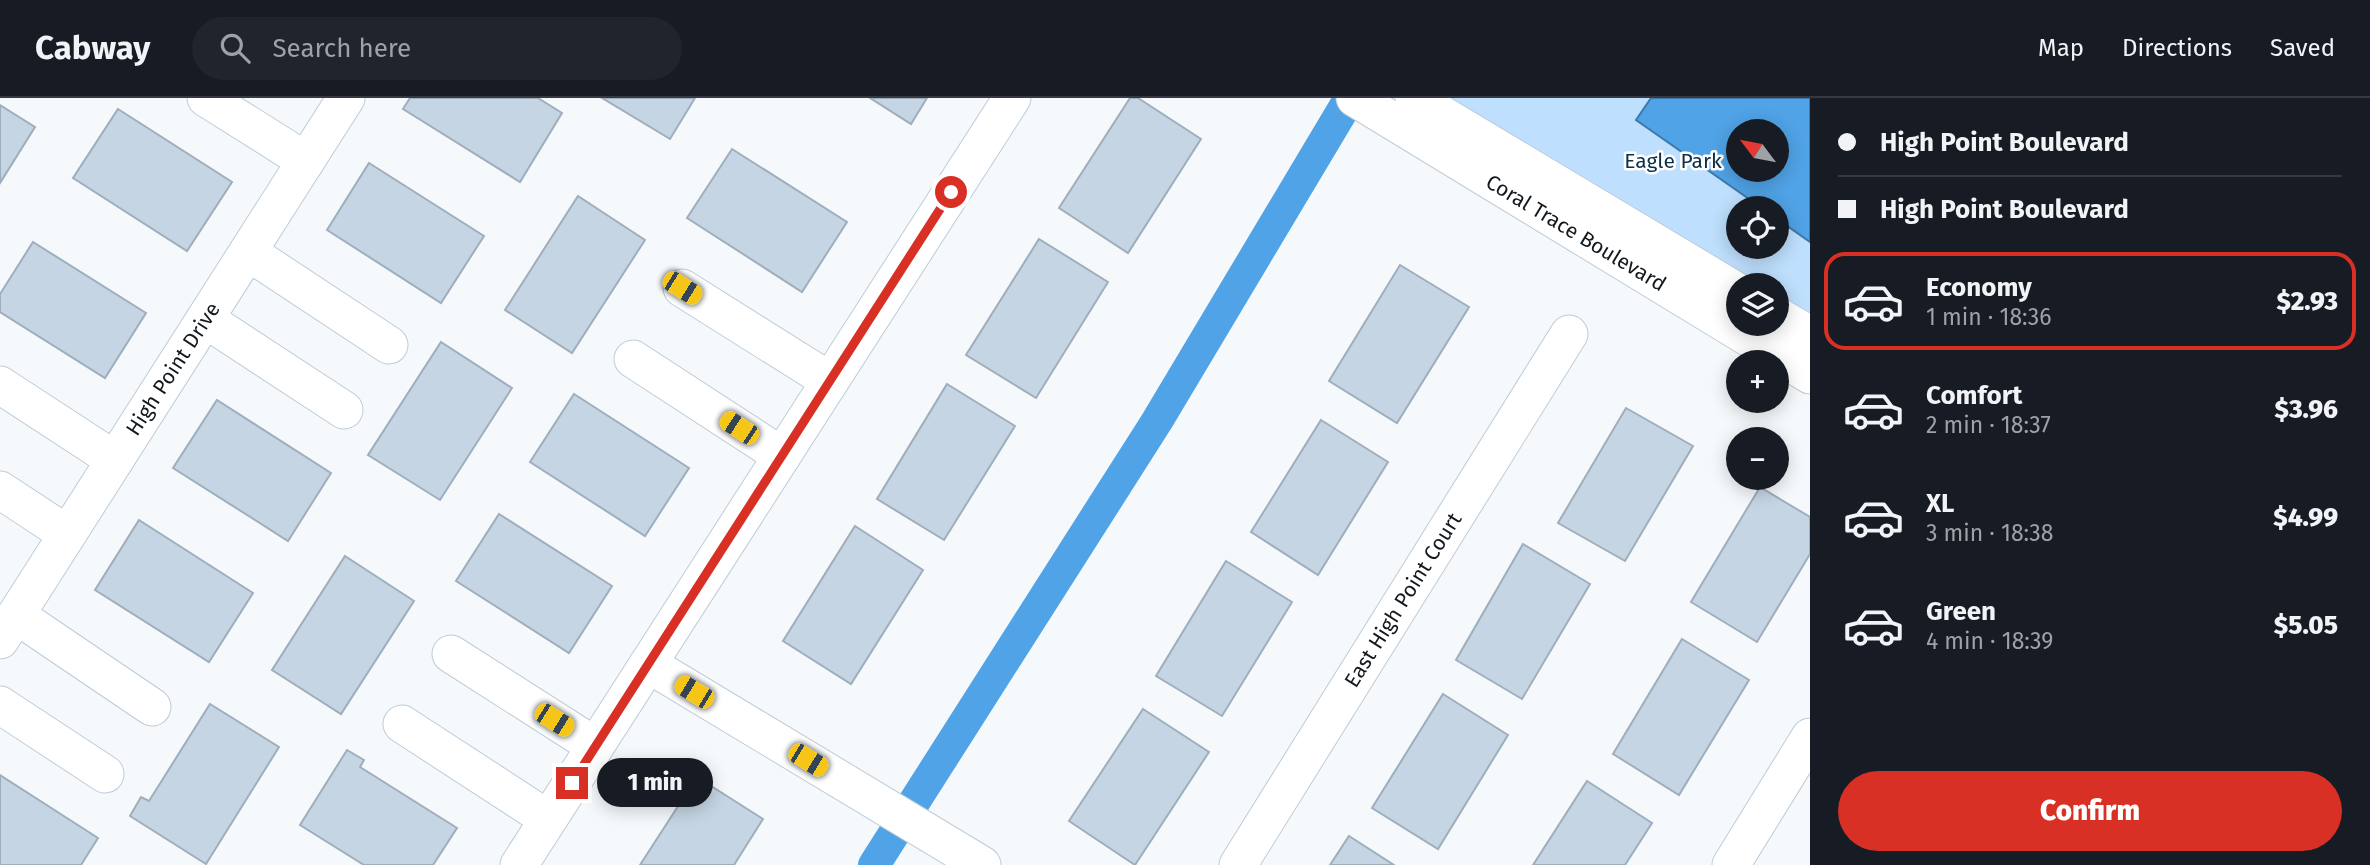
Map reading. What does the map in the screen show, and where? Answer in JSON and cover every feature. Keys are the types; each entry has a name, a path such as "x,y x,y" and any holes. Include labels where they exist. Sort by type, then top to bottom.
{"street":[{"path":"206,98 306,161"},
{"name":"High Point Drive","path":"8,628 346,98"},
{"path":"519,865 1012,98"},
{"name":"Coral Trace Boulevard","path":"1355,98 1448,136 1726,286"},
{"name":"Coral Trace Boulevard","path":"1414,98 1448,136 1806,359"},
{"path":"248,253 389,345"},
{"path":"682,288 830,381"},
{"path":"205,319 344,410"},
{"name":"East High Point Court","path":"1238,865 1569,334"},
{"name":"Coral Trace Boulevard","path":"1789,334 1806,359"},
{"path":"633,359 782,456"},
{"path":"0,385 115,460"},
{"path":"0,490 68,534"},
{"path":"8,628 152,706"},
{"path":"451,654 595,746"},
{"path":"648,664 982,865"},
{"path":"0,705 105,774"},
{"path":"402,724 548,819"},
{"path":"1731,865 1810,737"}],"green space":[{"name":"Eagle Park","path":"1444,98 1810,98 1810,315 1789,303 1789,273 1740,273"}],"water":[{"path":"1651,98 1810,98 1810,242 1789,227 1789,196 1745,196 1636,120"}],"building":[{"path":"410,98 538,98 562,113 520,182 403,109"},
{"path":"602,98 695,98 670,139"},
{"path":"870,98 927,98 911,124"},
{"path":"1130,98 1138,98 1201,139 1128,253 1059,208"},
{"path":"0,105 35,127 0,183"},
{"path":"118,109 232,182 187,251 73,178"},
{"path":"732,149 847,222 802,292 687,218"},
{"path":"369,163 484,236 441,303 327,230"},
{"path":"578,196 645,240 572,353 505,310"},
{"path":"1039,239 1108,282 1036,398 966,355"},
{"path":"33,242 146,313 105,378 0,312 0,294"},
{"path":"1400,265 1469,307 1397,423 1329,381"},
{"path":"441,342 512,388 440,500 368,455"},
{"path":"947,384 1015,426 944,540 877,499"},
{"path":"574,394 689,468 645,536 530,462"},
{"path":"217,400 331,473 288,541 173,468"},
{"path":"1626,408 1693,446 1625,561 1558,523"},
{"path":"1321,420 1388,462 1318,575 1251,532"},
{"path":"1758,490 1765,490 1810,517 1810,554 1757,642 1691,602"},
{"path":"499,514 612,586 569,653 456,581"},
{"path":"139,520 253,593 209,662 95,590"},
{"path":"855,526 923,570 851,684 783,641"},
{"path":"1523,544 1590,584 1522,699 1456,660"},
{"path":"345,556 414,601 341,714 272,670"},
{"path":"1226,561 1292,602 1222,716 1156,676"},
{"path":"1682,639 1749,680 1679,795 1613,754"},
{"path":"1443,694 1508,735 1438,849 1372,808"},
{"path":"210,704 279,747 206,864 130,816 141,797 149,801"},
{"path":"1143,709 1209,752 1135,865 1069,821"},
{"path":"347,750 364,760 360,767 457,828 433,865 364,865 300,825"},
{"path":"0,775 98,838 81,865 0,865"},
{"path":"697,777 763,819 734,865 640,865"},
{"path":"1587,781 1652,823 1625,865 1533,865"},
{"path":"1349,836 1394,865 1330,865"}],"waterway":[{"path":"874,865 1157,421 1344,108"}],"route":[{"path":"572,783 951,192"}]}
